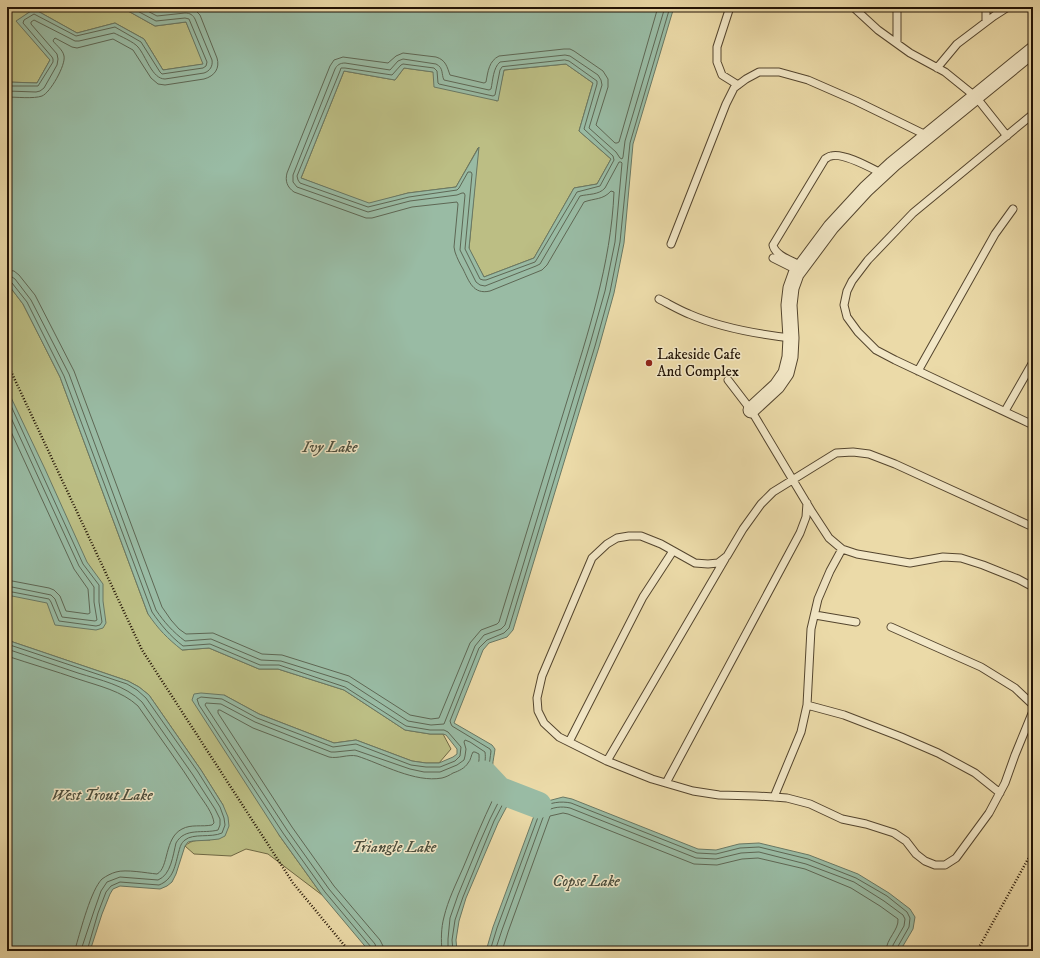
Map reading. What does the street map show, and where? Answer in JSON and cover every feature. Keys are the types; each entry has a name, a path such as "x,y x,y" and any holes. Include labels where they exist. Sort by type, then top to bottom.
{"street":[{"path":"751,410 777,386 786,373 790,357 791,338 789,305 791,288 796,274 831,227 866,188 1033,50"}],"lane":[{"path":"730,7 717,47 717,62 722,75 738,85"},
{"path":"853,7 878,30 910,53 945,72 976,97 1007,136"},
{"path":"897,7 897,43"},
{"path":"986,7 986,21"},
{"path":"937,68 957,44 986,21 1008,7"},
{"path":"671,244 726,104 734,88 759,72 779,72 808,80 856,101 928,136"},
{"path":"1033,114 913,213 868,260 852,281 847,291 844,305 848,317 858,332 876,350 1033,425"},
{"path":"801,268 777,253 773,245 825,159 830,156 839,155 850,158 883,174"},
{"path":"918,371 995,234 1014,209"},
{"path":"773,258 801,268"},
{"path":"659,299 690,315 726,327 758,334 791,338"},
{"path":"1004,411 1033,362"},
{"path":"728,380 751,410 829,538 842,550 910,564 943,557 961,558 1018,579 1033,588"},
{"path":"607,761 743,529 761,504 773,492 836,453 854,452 869,454 895,464 1033,527"},
{"path":"666,783 800,533 806,517 807,503"},
{"path":"727,556 718,563 695,563 673,550 641,536 618,538 607,544 592,558 542,676 537,698 538,711 544,723 559,737 607,761 652,779 693,791 719,795 787,798 810,804 842,819 866,824 894,833 906,841 916,854 925,861 935,865 945,865 956,858 989,813 1005,783 1033,711"},
{"path":"569,742 643,597 673,550"},
{"path":"774,797 800,732 807,706 812,629 818,599 830,571 842,550"},
{"path":"815,615 856,622"},
{"path":"891,627 981,667 1015,688 1033,705"},
{"path":"807,706 844,715 901,736 938,753 975,774 1000,793"}],"path":[{"path":"7,363 142,650 293,883 349,951"},
{"path":"977,951 1033,850"}],"green space":[{"path":"7,7 121,7 155,26 186,22 204,64 163,70 144,39 115,23 77,33 34,9 17,21 50,60 37,83 7,82"},
{"path":"566,64 593,83 579,131 611,159 597,184 574,188 534,258 484,277 469,249 478,148 456,187 408,193 369,204 301,178 344,71 395,80 404,68 434,72 497,101 504,70"},
{"path":"7,283 23,304 60,377 148,614 182,650 209,648 259,669 278,669 344,690 405,730 430,734 443,734 451,749 439,763 426,763 412,761 356,740 334,743 259,714 224,695 279,835 322,895 268,854 246,849 231,856 194,854 185,846 194,841 210,840 223,805 201,770 149,695 128,681 7,640"}],"water":[{"name":"Ivy Lake","path":"121,7 674,7 633,144 624,243 614,293 513,630 507,637 489,643 483,650 454,723 492,745 495,749 493,774 497,780 511,788 513,795 498,823 466,898 459,921 456,940 457,951 369,951 322,895 279,835 192,700 194,694 201,693 224,695 259,714 334,743 356,740 412,761 439,763 457,754 457,749 446,735 405,730 344,690 278,669 259,669 209,648 182,650 164,634 148,614 60,377 23,304 7,283 7,82 37,83 50,60 16,21 34,9 77,33 115,23 144,39 163,70 203,64 186,22 155,26","holes":["566,64 593,83 579,131 611,159 597,184 574,188 534,258 484,277 469,248 479,147 456,187 408,193 369,203 301,178 344,71 395,80 404,68 433,72 434,87 498,101 504,70"]},
{"path":"7,389 87,562 103,584 103,601 106,623 103,628 96,630 55,625 47,603 7,595"},
{"name":"West Trout Lake","path":"7,640 128,681 149,695 201,770 223,805 228,817 229,826 225,836 219,839 188,842 185,846 176,874 172,882 167,886 160,889 120,886 113,889 102,914 90,951 7,951"},
{"name":"Copse Lake","path":"563,797 572,799 698,849 716,850 739,844 759,843 809,855 858,874 889,893 910,909 915,917 913,929 900,951 486,951 493,927 538,805"}],"waterway":[{"path":"484,774 499,790 538,805"}],"place":[{"name":"Lakeside Cafe And Complex","path":"649,363"}],"water label":[{"name":"Triangle Lake","path":"394,846"}]}
